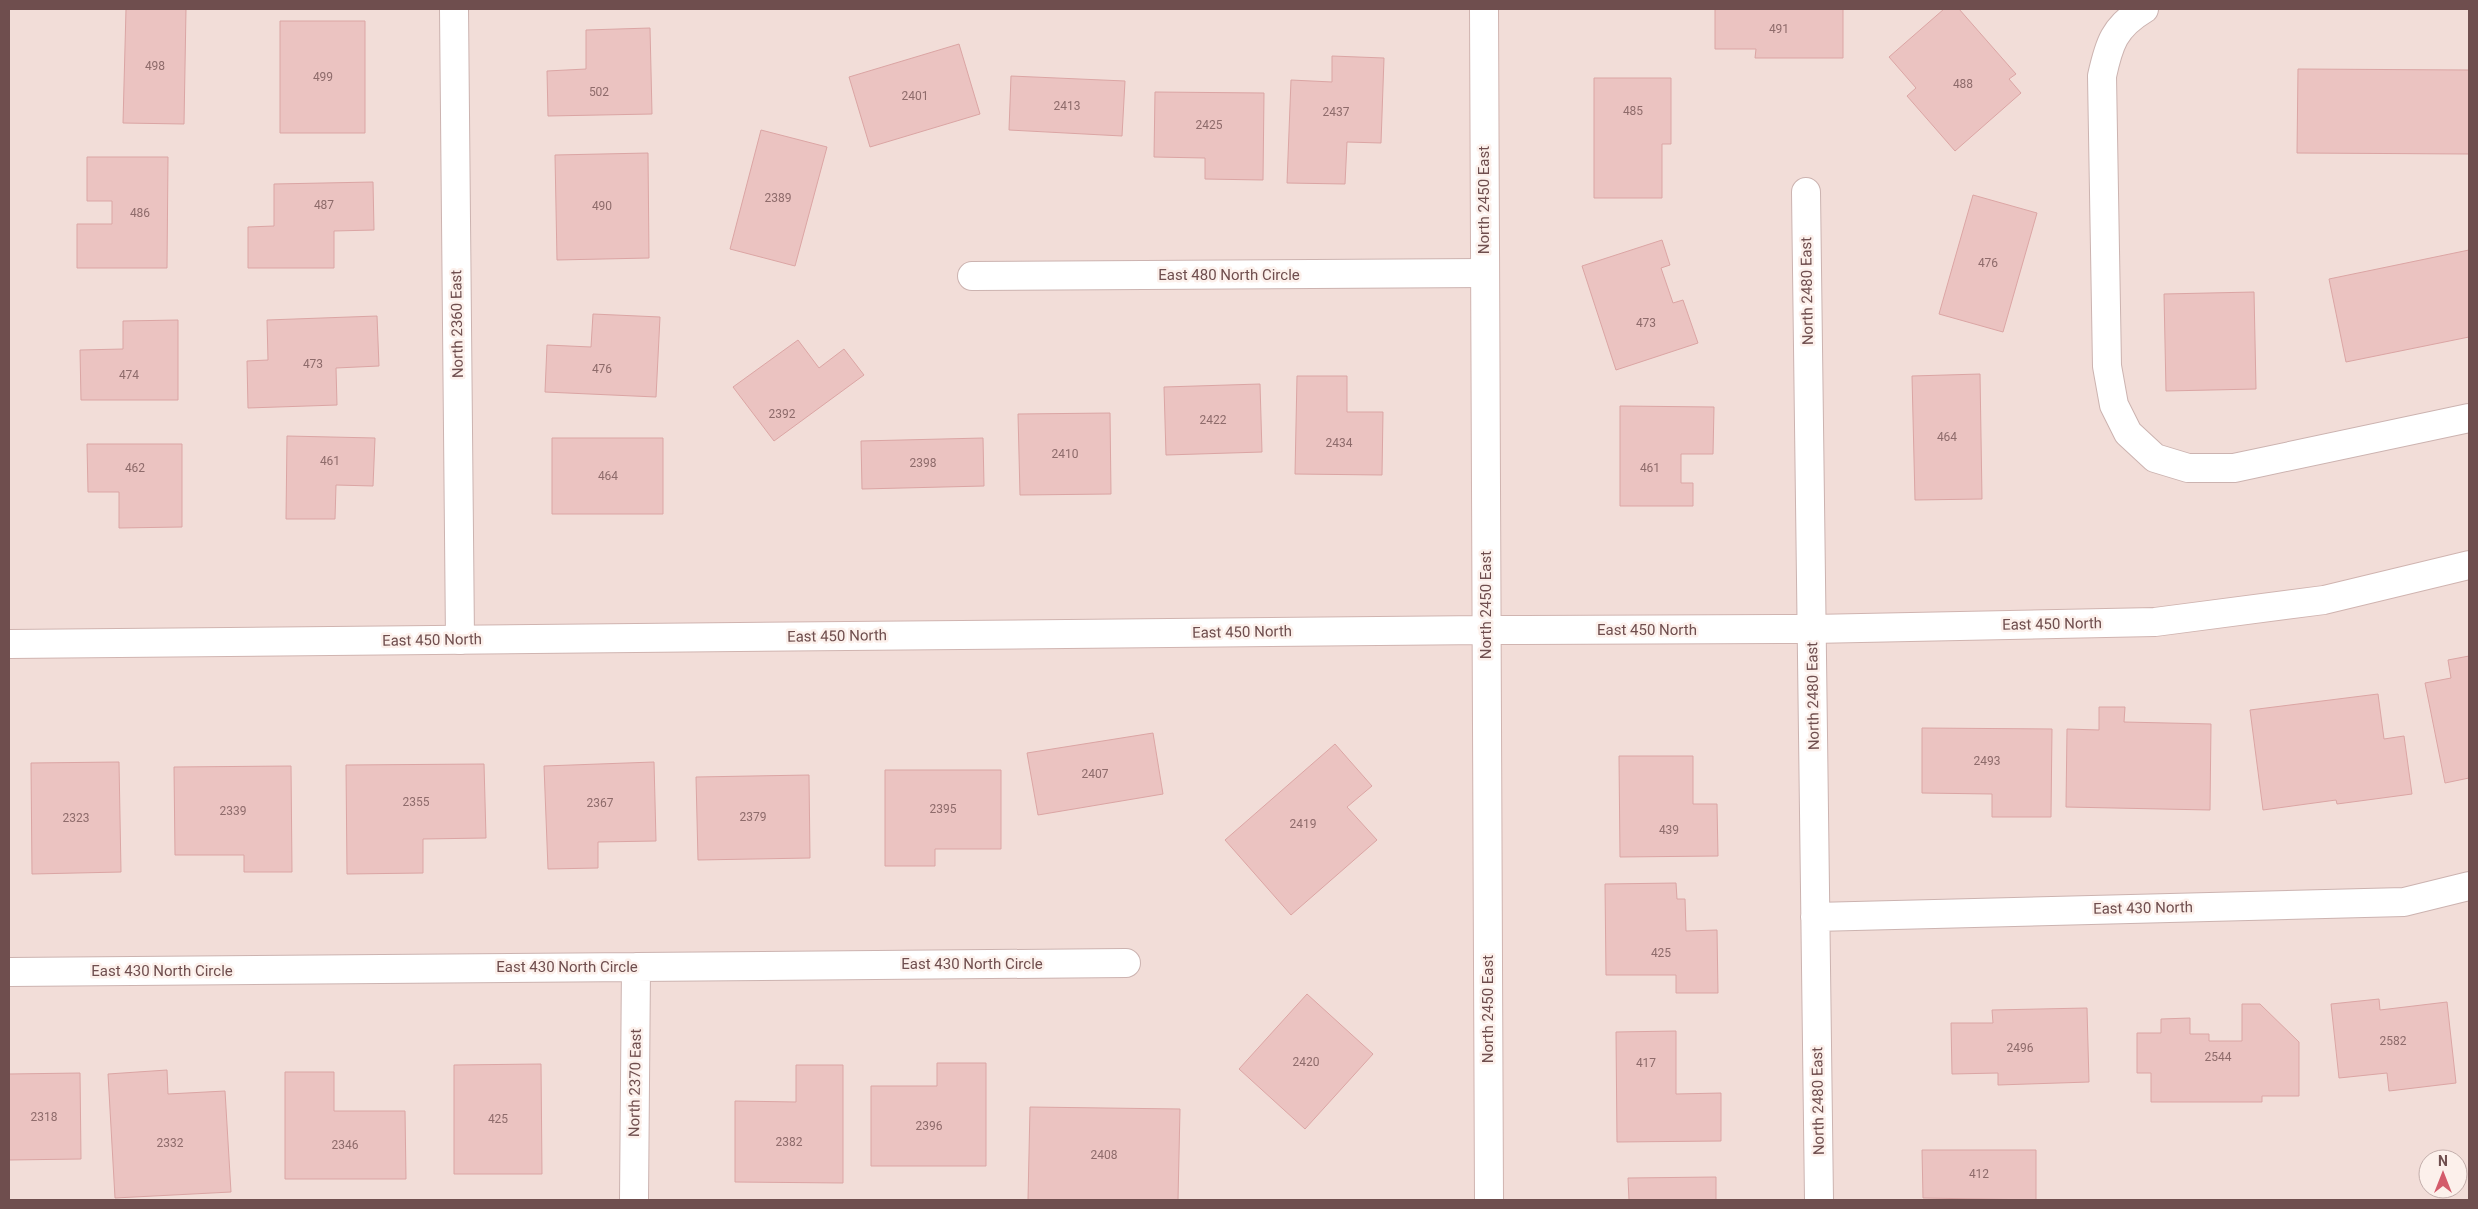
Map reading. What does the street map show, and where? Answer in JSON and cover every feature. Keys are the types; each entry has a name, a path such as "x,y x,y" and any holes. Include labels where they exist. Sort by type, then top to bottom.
{"street":[{"name":"North 2360 East","path":"454,9 460,640"},
{"name":"North 2450 East","path":"1484,9 1489,1200"},
{"path":"2144,9 2127,20 2109,44 2102,76 2108,366 2114,405 2128,433 2155,458 2188,468 2234,468 2469,418"},
{"name":"North 2480 East","path":"1806,192 1819,1200"},
{"name":"East 480 North Circle","path":"972,276 1485,274"},
{"name":"East 450 North","path":"9,644 1486,630 1812,630 2155,622 2324,600 2469,565"},
{"name":"East 430 North","path":"1815,917 2404,902 2469,886"},
{"name":"East 430 North Circle","path":"9,972 1126,963"},
{"name":"North 2370 East","path":"634,1200 636,966"}],"shaded area":[{"path":"9,9 2469,9 2469,1200 9,1200"}],"building":[{"path":"126,9 186,9 184,124 123,123"},
{"path":"1715,9 1843,9 1843,58 1755,58 1756,49 1715,49"},
{"path":"1944,9 1959,9 2016,74 2009,79 2021,93 1955,151 1907,96 1916,88 1889,57"},
{"path":"280,21 365,21 365,133 280,133"},
{"path":"650,28 652,114 548,116 547,71 586,69 586,30"},
{"path":"959,44 980,114 870,147 849,77"},
{"path":"1332,56 1384,58 1381,143 1347,142 1345,184 1287,183 1291,80 1332,82"},
{"path":"2298,69 2469,70 2469,154 2297,153"},
{"path":"1011,76 1125,81 1122,136 1009,130"},
{"path":"1594,78 1671,78 1671,144 1662,144 1662,198 1594,198"},
{"path":"1155,92 1264,93 1263,180 1205,179 1205,158 1154,157"},
{"path":"761,130 827,147 795,266 730,249"},
{"path":"648,153 649,258 557,260 555,155"},
{"path":"87,157 168,157 167,268 77,268 77,224 112,224 112,201 87,201"},
{"path":"373,182 374,230 334,231 334,268 248,268 248,227 274,226 274,184"},
{"path":"1973,195 2037,213 2003,332 1939,314"},
{"path":"1662,240 1670,265 1661,268 1673,303 1683,300 1698,343 1616,370 1582,266"},
{"path":"2469,250 2469,337 2346,362 2329,279"},
{"path":"2254,292 2256,389 2166,391 2164,294"},
{"path":"593,314 660,317 656,397 545,392 547,345 591,347"},
{"path":"377,316 379,366 336,368 337,405 248,408 247,361 268,360 267,320"},
{"path":"178,320 178,400 81,400 80,350 123,349 123,321"},
{"path":"798,340 819,368 844,349 864,375 774,441 733,387"},
{"path":"1980,374 1982,499 1915,500 1912,376"},
{"path":"1297,376 1347,376 1347,412 1383,412 1382,475 1295,474"},
{"path":"1260,384 1262,452 1166,455 1164,387"},
{"path":"1620,406 1714,407 1713,454 1681,454 1681,483 1693,483 1693,506 1620,506"},
{"path":"1110,413 1111,494 1020,495 1018,414"},
{"path":"287,436 375,438 373,486 336,485 335,519 286,519"},
{"path":"552,438 663,438 663,514 552,514"},
{"path":"983,438 984,486 862,489 861,441"},
{"path":"87,444 182,444 182,527 119,528 119,492 88,492"},
{"path":"2469,656 2469,778 2445,783 2425,683 2451,678 2448,660"},
{"path":"2378,694 2384,739 2404,736 2412,794 2337,804 2336,800 2263,810 2250,710"},
{"path":"2099,707 2125,707 2124,722 2211,724 2210,810 2066,807 2067,729 2099,730"},
{"path":"1922,728 2052,729 2051,817 1992,817 1992,794 1922,793"},
{"path":"1153,733 1163,794 1038,815 1027,753"},
{"path":"1335,744 1372,786 1347,807 1377,840 1291,915 1225,840"},
{"path":"1619,756 1693,756 1693,804 1717,804 1718,856 1620,857"},
{"path":"119,762 121,872 32,874 31,763"},
{"path":"654,762 656,841 598,842 598,868 548,869 544,766"},
{"path":"484,764 486,838 423,839 423,873 347,874 346,765"},
{"path":"291,766 292,872 244,872 244,855 175,855 174,767"},
{"path":"885,770 1001,770 1001,849 935,849 935,866 885,866"},
{"path":"809,775 810,858 698,860 696,777"},
{"path":"1676,883 1677,899 1685,899 1686,931 1717,930 1718,993 1676,993 1676,975 1606,975 1605,884"},
{"path":"1307,994 1373,1054 1305,1129 1239,1069"},
{"path":"2379,999 2380,1010 2447,1002 2456,1083 2389,1091 2387,1073 2339,1078 2331,1004"},
{"path":"2242,1004 2260,1004 2299,1042 2299,1096 2262,1096 2262,1102 2151,1102 2151,1073 2137,1073 2137,1033 2161,1033 2161,1019 2190,1018 2190,1034 2209,1034 2209,1041 2242,1041"},
{"path":"2087,1008 2089,1082 1998,1085 1998,1073 1952,1074 1951,1023 1993,1023 1992,1010"},
{"path":"1676,1031 1676,1094 1721,1093 1721,1141 1617,1142 1616,1032"},
{"path":"937,1063 986,1063 986,1166 871,1166 871,1086 937,1086"},
{"path":"541,1064 542,1174 454,1174 454,1065"},
{"path":"796,1065 843,1065 843,1183 735,1182 735,1101 796,1102"},
{"path":"167,1070 168,1094 225,1091 231,1192 115,1198 108,1074"},
{"path":"285,1072 334,1072 334,1111 405,1111 406,1179 285,1179"},
{"path":"80,1073 81,1159 9,1160 9,1074"},
{"path":"1030,1107 1180,1109 1178,1200 1028,1200"},
{"path":"1922,1150 2036,1150 2036,1200 1923,1198"},
{"path":"1716,1177 1716,1200 1629,1200 1628,1178"}]}
